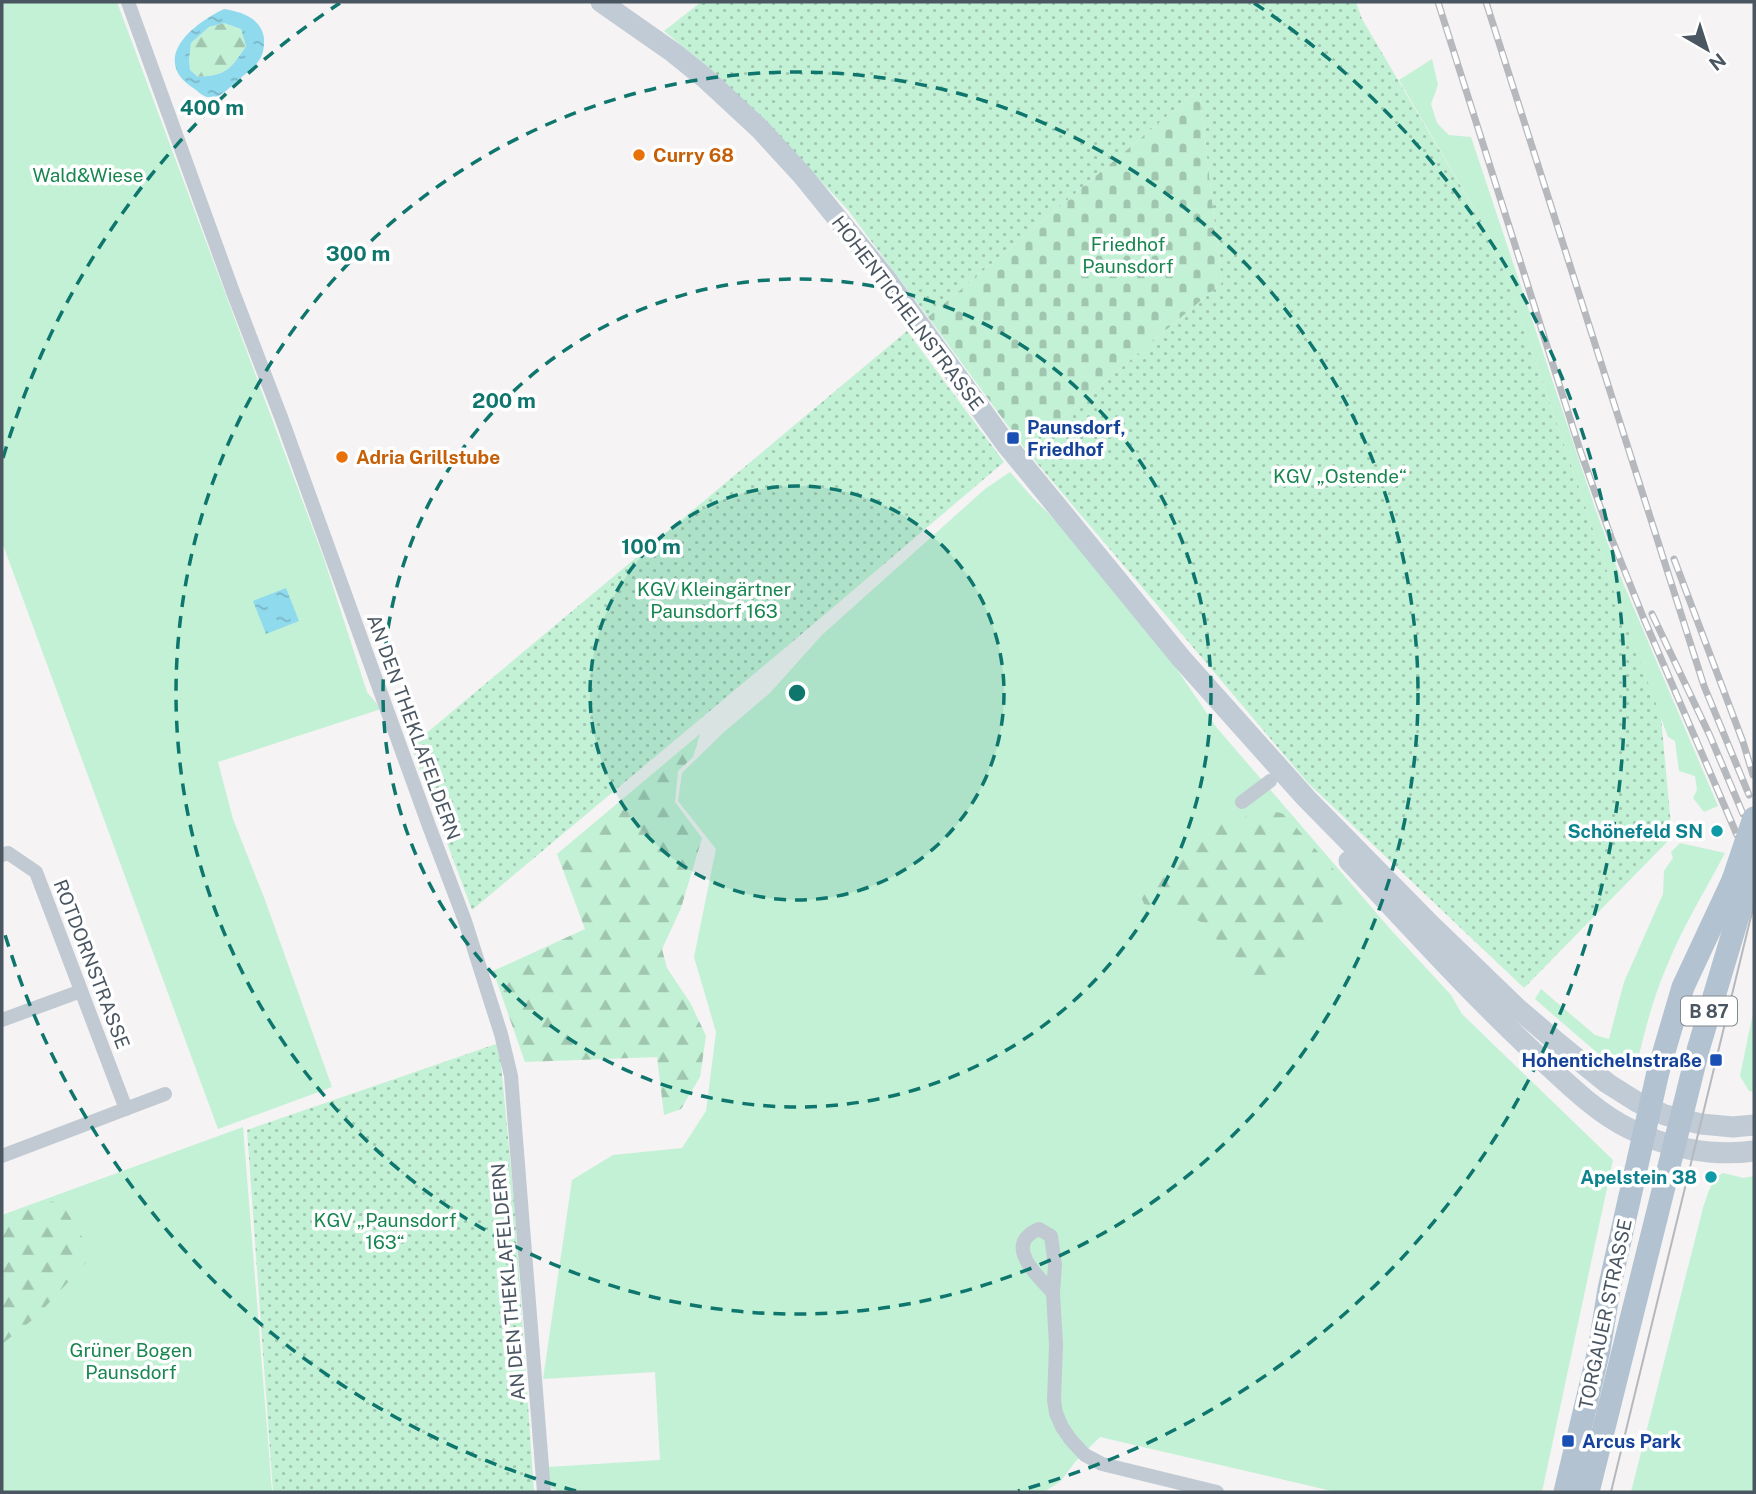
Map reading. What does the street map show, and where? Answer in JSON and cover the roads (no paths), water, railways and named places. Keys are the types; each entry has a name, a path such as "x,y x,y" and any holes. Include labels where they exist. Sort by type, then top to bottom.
{"main road":[{"name":"HOHENTICHELNSTRASSE","path":"600,2 705,78 760,129 803,176 884,276 1010,450 1181,658 1298,789 1431,925 1517,1008 1607,1083 1650,1109 1679,1120 1718,1127 1754,1125"},
{"name":"HOHENTICHELNSTRASSE","path":"1181,658 1208,706 1270,781 1517,1037 1581,1095 1608,1116 1643,1135 1673,1145 1712,1152 1754,1151"},
{"name":"TORGAUER STRASSE","path":"1565,1492 1599,1350 1609,1289 1658,1072 1684,987 1733,880 1754,818"},
{"name":"TORGAUER STRASSE","path":"1588,1492 1679,1120 1703,1029 1742,903 1754,846"}],"street":[{"name":"AN DEN THEKLAFELDERN","path":"128,2 465,921 501,1034 511,1076 544,1492"},
{"path":"1242,802 1270,781"},
{"name":"ROTDORNSTRASSE","path":"2,855 8,853 36,872 126,1109"},
{"path":"2,1020 82,991"},
{"path":"2,1156 165,1094"},
{"path":"1053,1293 1056,1345 1054,1400 1056,1413 1070,1440 1085,1455 1102,1464 1217,1492"}],"water":[{"path":"224,9 250,17 262,31 264,46 260,59 252,68 224,92 210,97 183,80 175,61 181,42 215,13","holes":["224,23 241,29 246,46 227,70 198,77 190,70 191,43 209,27"]},
{"path":"286,588 299,621 266,634 253,601"}],"tram line":[{"path":"1611,1492 1754,904"}],"railway":[{"path":"1438,2 1580,450 1611,537 1737,835"},
{"path":"1486,2 1704,686 1749,795"},
{"path":"1674,559 1753,775"},
{"path":"1652,614 1710,736 1743,814"}],"place":[{"name":"Curry 68","path":"639,155"},
{"name":"Paunsdorf, Friedhof","path":"1013,438"},
{"name":"Adria Grillstube","path":"342,457"},
{"name":"Schönefeld SN","path":"1717,831"},
{"name":"Hohentichelnstraße","path":"1716,1060"},
{"name":"Apelstein 38","path":"1711,1177"},
{"name":"Arcus Park","path":"1568,1441"}],"park label":[{"name":"Wald&Wiese","path":"88,175"},
{"name":"Friedhof Paunsdorf","path":"1128,255"},
{"name":"KGV „Ostende“","path":"1340,476"},
{"name":"KGV Kleingärtner Paunsdorf 163","path":"714,600"},
{"name":"KGV „Paunsdorf 163“","path":"385,1231"},
{"name":"Grüner Bogen Paunsdorf","path":"131,1361"}]}
